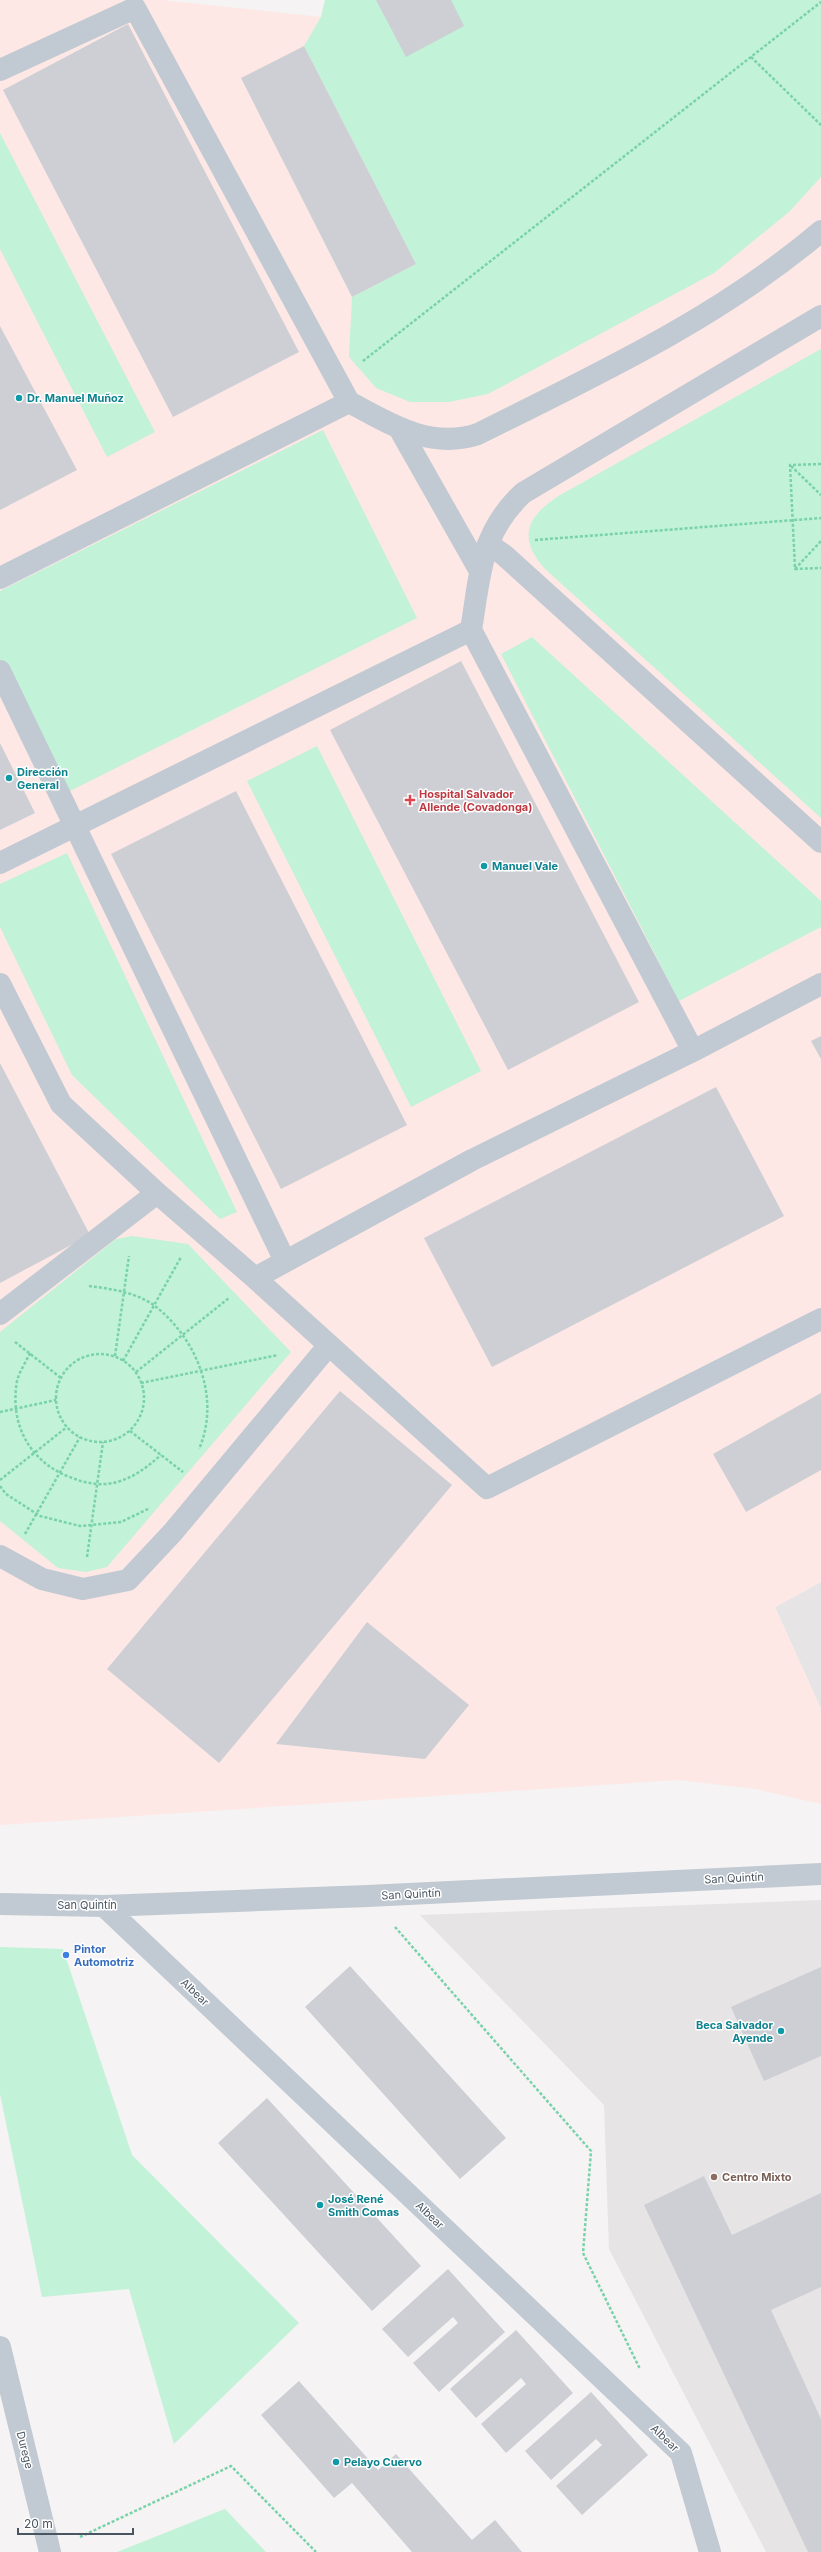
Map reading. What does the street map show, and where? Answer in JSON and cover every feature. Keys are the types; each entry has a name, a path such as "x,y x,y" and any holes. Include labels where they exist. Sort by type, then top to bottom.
{"street":[{"path":"0,70 135,8 349,402 399,428 434,439 460,440 478,434 631,358 727,301 796,253 821,231"},
{"path":"694,1051 470,630 480,571 488,544 506,509 523,493 821,316"},
{"path":"0,578 349,402"},
{"path":"399,428 480,571"},
{"path":"488,544 504,555 821,842"},
{"path":"0,863 470,630"},
{"path":"0,671 285,1261"},
{"path":"0,984 61,1104 157,1193 255,1278 487,1488 821,1319"},
{"path":"255,1278 472,1160 694,1051 821,984"},
{"path":"0,1314 157,1193"},
{"path":"0,1556 42,1579 83,1590 128,1580 173,1532 329,1345"},
{"name":"San Quintín","path":"0,1904 104,1906 368,1896 821,1874"},
{"name":"Albear","path":"104,1906 681,2453 710,2552"},
{"name":"Durege","path":"0,2347 49,2552"}],"path":[{"path":"338,380 821,2"},
{"path":"750,57 821,125"},
{"path":"790,465 821,464"},
{"path":"790,465 821,495"},
{"path":"790,465 795,569"},
{"path":"488,544 821,518"},
{"path":"795,569 821,541"},
{"path":"795,569 821,568"},
{"path":"115,1356 130,1250"},
{"path":"123,1361 185,1251"},
{"path":"136,1372 255,1278"},
{"path":"82,1285 124,1292 154,1305 184,1334 201,1371 208,1402 203,1440 197,1454"},
{"path":"12,1340 61,1378"},
{"path":"141,1383 329,1345"},
{"path":"30,1353 17,1380 16,1409 22,1435 34,1453 59,1474 88,1484 116,1482 141,1472 161,1455"},
{"path":"101,1353 115,1356 136,1372 144,1389 144,1405 139,1419 130,1431 119,1438 103,1442 91,1442 80,1437 66,1427 59,1415 56,1400 57,1386 72,1363 86,1356 101,1353"},
{"path":"0,1412 56,1400"},
{"path":"0,1480 66,1427"},
{"path":"130,1431 188,1476"},
{"path":"22,1539 80,1437"},
{"path":"83,1590 103,1442"},
{"path":"0,1486 6,1494 36,1514 80,1526 121,1522 152,1507"},
{"path":"368,1896 591,2150 584,2253 643,2374"},
{"path":"49,2552 231,2466 316,2552"}],"shaded area":[{"name":"Hospital Salvador Allende (Covadonga)","path":"0,0 162,0 321,17 325,0 821,0 821,1582 775,1607 821,1709 821,1804 756,1789 677,1780 0,1825"},
{"path":"821,1582 821,1709 775,1607"},
{"name":"Centro Mixto","path":"821,1900 821,2552 766,2552 609,2249 604,2105 420,1915"}],"green space":[{"path":"325,0 821,0 821,177 789,212 714,273 488,394 449,402 410,402 376,388 349,357 352,297 416,264 304,46 321,17"},
{"path":"0,133 155,432 107,457 0,249"},
{"path":"821,349 821,818 545,569 536,557 529,537 530,528 534,519 540,511 560,495"},
{"path":"323,430 417,618 66,793 0,660 0,591"},
{"path":"532,637 821,901 821,927 679,1001 501,654"},
{"path":"317,746 481,1071 411,1107 247,781"},
{"path":"67,853 237,1212 220,1219 72,1075 0,927 0,884"},
{"path":"132,1236 188,1244 291,1352 107,1567 86,1572 58,1568 0,1521 0,1332 116,1239"},
{"path":"0,1947 63,1949 132,2155 299,2323 174,2444 129,2289 42,2297 0,2094"},
{"path":"225,2509 266,2552 117,2552"}],"building":[{"path":"376,0 451,0 464,26 406,57"},
{"path":"128,24 299,352 173,417 3,90"},
{"path":"304,46 416,264 352,297 241,78"},
{"name":"Dr. Manuel Muñoz","path":"0,326 77,470 0,510"},
{"name":"Manuel Vale","path":"461,661 639,1002 508,1070 330,730"},
{"name":"Dirección General","path":"0,743 35,813 0,830"},
{"path":"236,791 407,1125 281,1189 111,854"},
{"path":"821,1036 821,1059 811,1041"},
{"path":"0,1063 90,1235 0,1283"},
{"path":"716,1087 784,1216 492,1367 424,1238"},
{"path":"340,1391 452,1485 219,1763 107,1669"},
{"path":"821,1393 821,1470 746,1512 713,1454"},
{"path":"367,1622 469,1705 425,1759 276,1744"},
{"path":"350,1966 506,2138 460,2179 305,2007"},
{"name":"Beca Salvador Ayende","path":"821,1967 821,2056 764,2081 731,2007"},
{"name":"José René Smith Comas","path":"267,2098 421,2266 372,2311 218,2143"},
{"path":"704,2176 732,2235 821,2193 821,2287 771,2310 821,2419 821,2552 808,2552 644,2205"},
{"path":"448,2269 505,2332 439,2392 413,2363 458,2323 453,2317 408,2357 382,2329"},
{"path":"516,2330 573,2393 506,2453 481,2424 526,2384 521,2378 476,2418 450,2389"},
{"name":"Pelayo Cuervo","path":"299,2381 378,2470 396,2454 472,2540 495,2520 522,2552 412,2552 352,2483 334,2498 261,2415"},
{"path":"591,2392 648,2455 582,2515 556,2486 602,2445 596,2439 551,2480 525,2451"}],"place":[{"name":"Dr. Manuel Muñoz","path":"19,398"},
{"name":"Dirección General","path":"9,778"},
{"name":"Hospital Salvador Allende (Covadonga)","path":"410,800"},
{"name":"Manuel Vale","path":"484,866"},
{"name":"Pintor Automotriz","path":"66,1955"},
{"name":"Beca Salvador Ayende","path":"781,2031"},
{"name":"Centro Mixto","path":"714,2177"},
{"name":"José René Smith Comas","path":"320,2205"},
{"name":"Pelayo Cuervo","path":"336,2462"}]}
